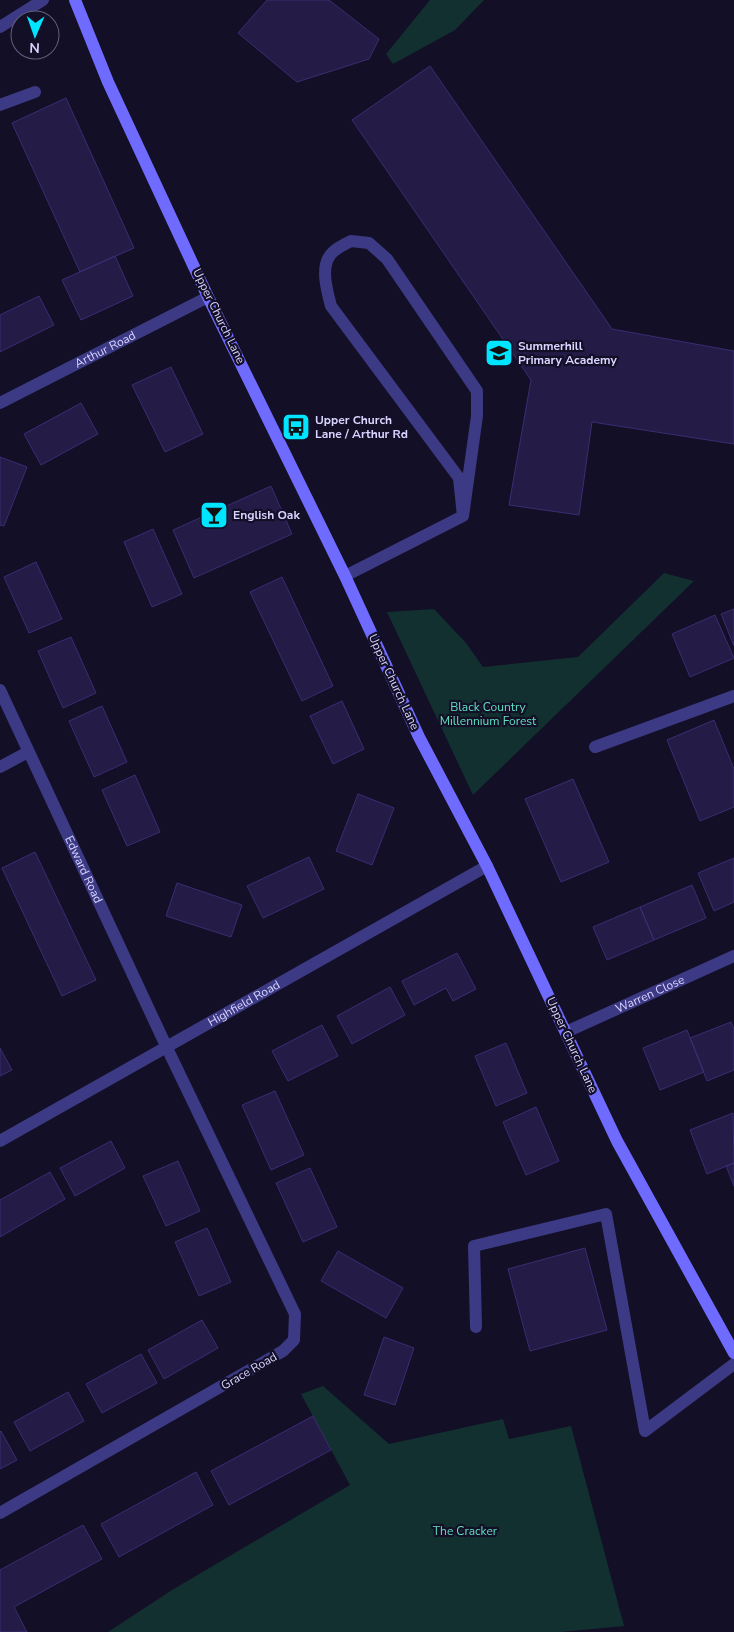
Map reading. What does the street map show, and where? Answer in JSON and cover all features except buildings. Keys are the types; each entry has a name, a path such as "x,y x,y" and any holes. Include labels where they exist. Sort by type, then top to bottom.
{"main road":[{"name":"Upper Church Lane","path":"75,0 108,82 208,297 345,576 419,737 487,866 617,1141 734,1353"}],"street":[{"path":"0,28 43,0"},
{"path":"0,104 35,92"},
{"path":"351,241 369,243 387,259 477,392 477,416 463,516 459,478 332,306 327,291 326,266 332,252 351,241"},
{"name":"Arthur Road","path":"0,403 208,297"},
{"path":"345,576 463,516"},
{"name":"Edward Road","path":"0,690 166,1048"},
{"path":"595,748 734,696"},
{"path":"0,767 28,752"},
{"name":"Highfield Road","path":"0,1141 487,866"},
{"name":"Warren Close","path":"566,1032 734,956"},
{"name":"Grace Road","path":"0,1513 283,1351 294,1340 295,1314 166,1048"},
{"path":"476,1327 474,1246 606,1214 645,1431 734,1364"}],"green space":[{"path":"430,0 484,0 455,30 393,64 386,54"},
{"name":"Black Country Millennium Forest","path":"664,573 694,581 473,795 387,612 434,609 466,643 483,667 578,657"},
{"name":"The Cracker","path":"323,1386 389,1444 503,1419 509,1439 571,1426 624,1626 561,1632 108,1632 172,1590 350,1485 301,1394"}],"place":[{"name":"Summerhill Primary Academy","path":"499,353"},
{"name":"Upper Church Lane / Arthur Rd","path":"296,427"},
{"name":"English Oak","path":"214,515"}]}
